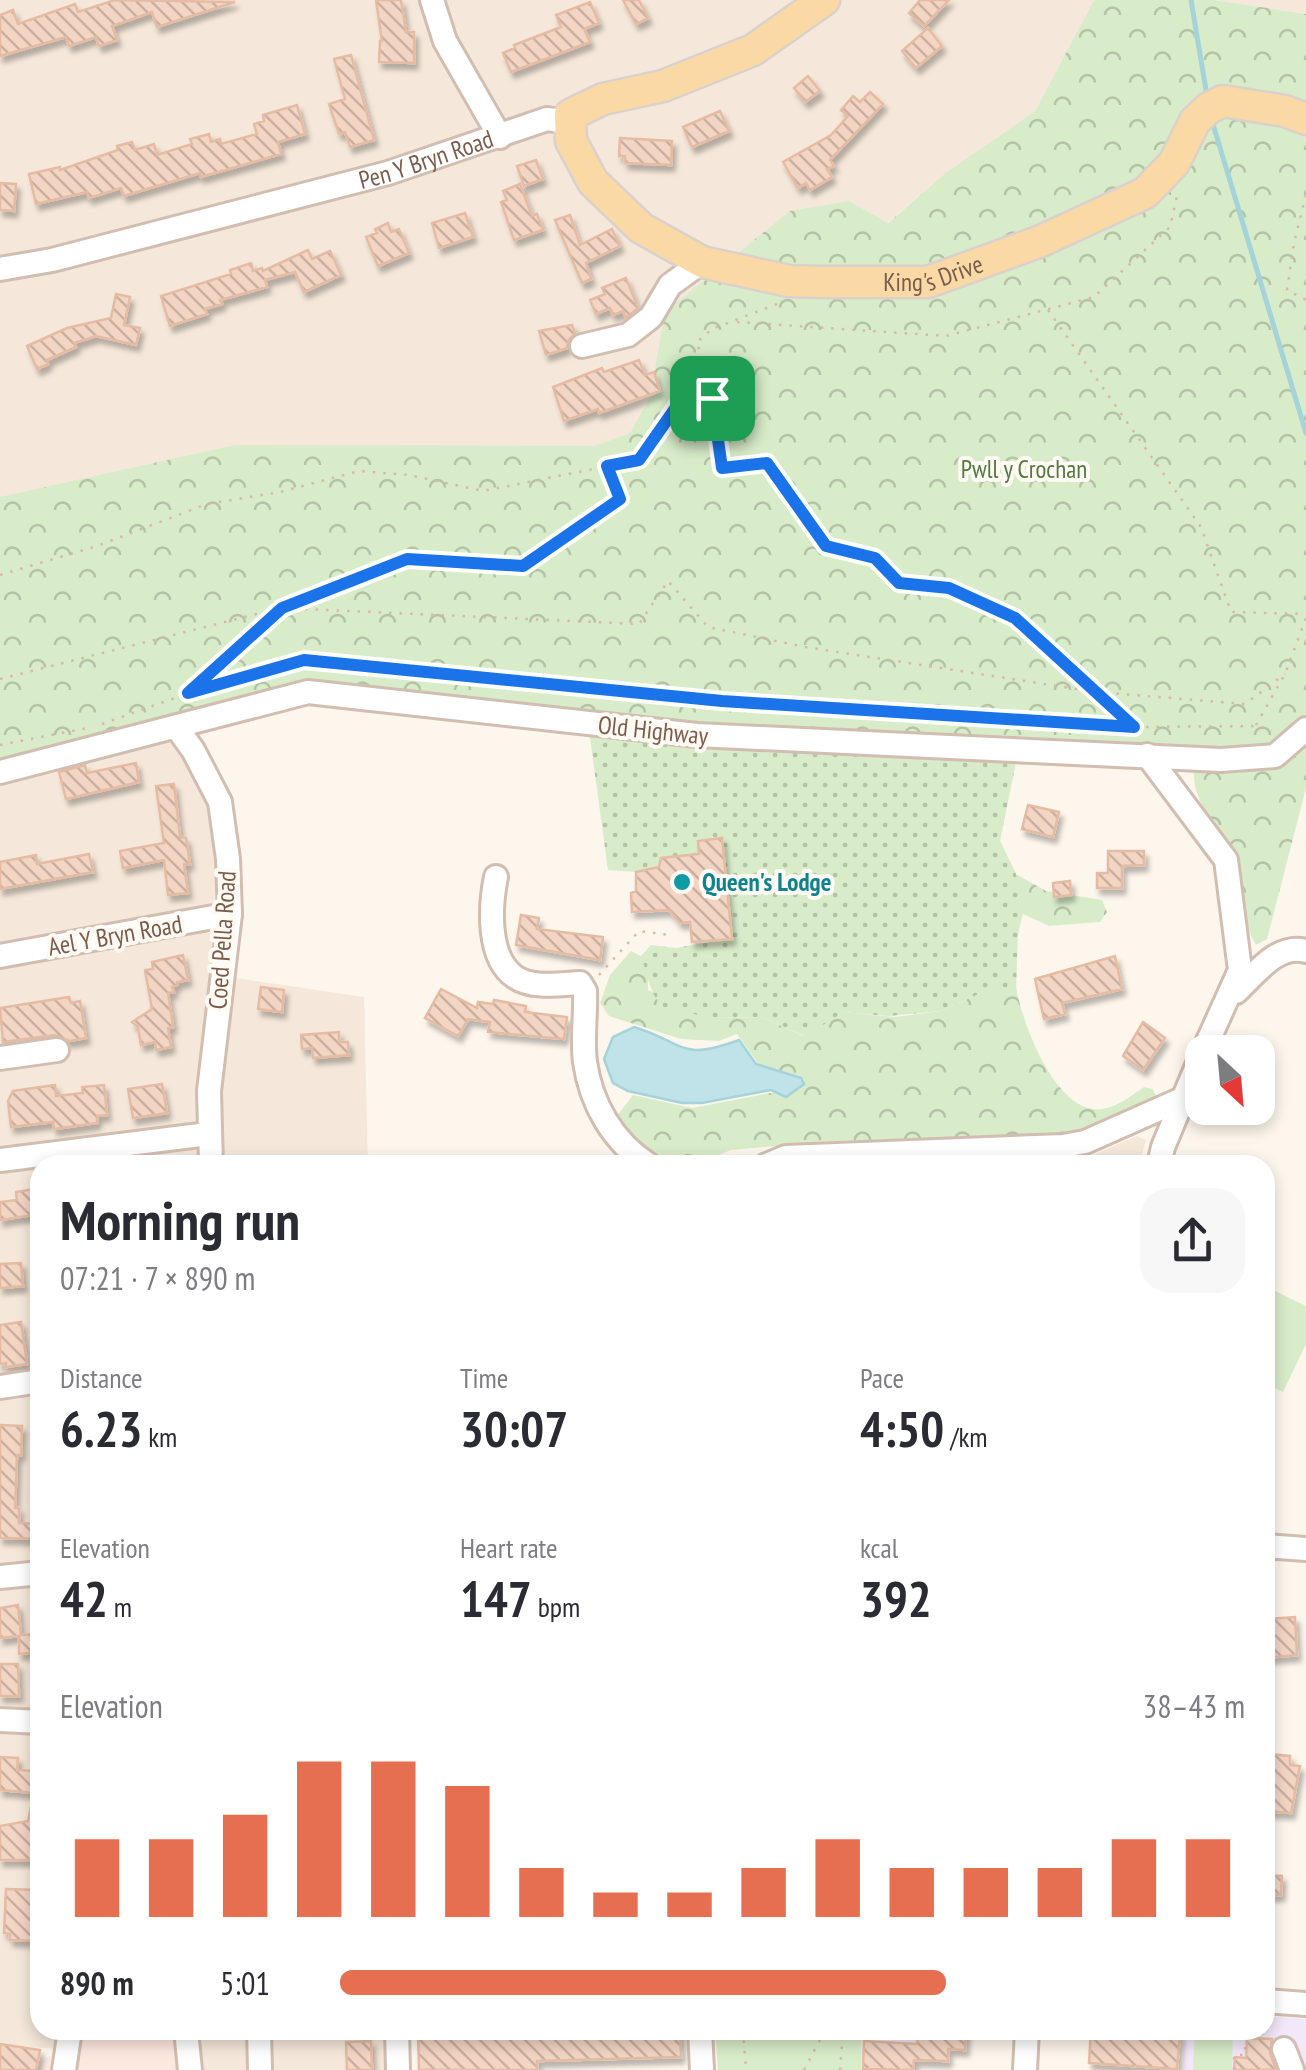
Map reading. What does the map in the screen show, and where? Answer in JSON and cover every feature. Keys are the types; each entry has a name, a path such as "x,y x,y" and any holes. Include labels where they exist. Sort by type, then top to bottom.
{"main road":[{"name":"Pen Y Bryn Road","path":"568,122 577,109 663,86 753,50 824,0"},
{"name":"King's Drive","path":"568,122 570,141 578,156 593,182 614,204 641,228 702,262 789,280 928,282 1041,241 1145,193 1174,163 1196,121 1216,105 1285,111 1306,120"}],"street":[{"path":"432,0 445,41 500,137"},
{"name":"Pen Y Bryn Road","path":"0,269 52,260 388,173 546,119 568,122"},
{"path":"582,346 628,335 652,317 670,286 702,262"},
{"name":"Old Highway","path":"0,772 308,692 697,736 1221,760 1276,756 1302,732"},
{"name":"Coed Pella Road","path":"177,728 194,750 220,802 228,859 230,914 209,1091 210,1155"},
{"path":"1141,755 1206,834 1208,859 1229,886 1240,970 1211,1035"},
{"path":"496,877 493,926 499,957 515,977 539,984 580,982 585,991 585,1062 602,1117 633,1155"},
{"name":"Ael Y Bryn Road","path":"0,956 230,914"},
{"path":"1226,1001 1278,953 1295,948 1306,950"},
{"path":"0,1058 57,1050"},
{"path":"1162,1155 1185,1092"},
{"path":"836,1155 1063,1146 1085,1142 1182,1099"},
{"path":"40,1155 208,1134"},
{"path":"0,1160 30,1156"},
{"path":"0,1387 30,1382"},
{"path":"1275,1547 1306,1549"},
{"path":"0,1577 30,1575"},
{"path":"0,1720 30,1724"},
{"path":"1275,2002 1306,2004"},
{"path":"64,2070 68,2040"},
{"path":"187,2040 190,2070"},
{"path":"259,2040 260,2070"},
{"path":"397,2040 398,2070"},
{"path":"700,2040 702,2070"},
{"path":"1024,2070 1026,2040"}],"path":[{"path":"736,322 946,336 1094,297 1170,227 1178,192"},
{"path":"1306,195 1287,290 1306,300"},
{"path":"789,280 788,300 712,329 697,342 712,398 722,468 767,463 826,546 875,558 899,583 949,588 1015,618 1134,727 1141,755"},
{"path":"1047,309 1201,528 1232,612 1306,616 1285,674 1256,726"},
{"path":"0,575 97,546 207,504 280,492 359,471 409,475 483,491 639,460 692,390 712,398"},
{"path":"0,679 282,608 407,559 523,566 620,499 607,466"},
{"path":"188,693 282,608 639,624 668,581 708,626 804,648 1096,692 1245,704 1285,674"},
{"path":"0,745 95,726 188,693 304,660 722,701 1134,727 1256,726 1302,732"},
{"path":"95,726 126,740"},
{"path":"585,991 639,931 670,935"},
{"path":"1275,2037 1288,2060"},
{"path":"744,2040 746,2070"},
{"path":"804,2070 820,2040"},
{"path":"840,2070 842,2040"},
{"path":"1234,2070 1234,2055 1245,2055 1244,2040"}],"shaded area":[{"path":"0,0 1094,0 1035,111 944,174 887,223 849,201 665,312 649,399 630,433 594,446 0,497"},
{"path":"1214,0 1306,0 1306,14"},
{"path":"177,728 220,802 222,976 364,997 368,1155 30,1155 30,2040 68,2040 67,2049 0,2046 0,772"},
{"path":"1137,1136 1146,1140 1142,1155 1093,1155"},
{"path":"1275,2017 1306,2019 1306,2070 1183,2070 1184,2040 1275,2040"},
{"path":"68,2040 187,2040 191,2070 19,2070 67,2049"},
{"path":"188,2040 397,2040 398,2070 192,2070"},
{"path":"861,2040 918,2040 916,2070 861,2070"}],"green space":[{"name":"Pwll y Crochan","path":"1094,0 1214,0 1306,14 1306,728 1275,756 697,735 308,692 0,772 0,497 235,445 594,446 630,433 649,399 665,312 790,211 849,201 888,223 944,174 1035,111"},
{"path":"588,723 1019,748 1000,841 1016,874 1022,914 1016,989 981,993 941,1011 889,1016 844,1012 805,1036 761,1017 712,1018 662,1007 651,989 641,956 651,945 676,948 732,938 722,839 699,854 662,858 659,867 636,872 608,870"},
{"path":"1306,742 1306,788 1267,939 1256,945 1245,915 1235,862 1203,807 1194,772 1280,764"},
{"path":"1000,841 1016,874 1046,891 1102,900 1107,912 1100,922 1049,926 1023,914 1018,933 1016,983 1026,1023 1052,1076 1075,1102 1088,1108 1111,1107 1144,1087 1153,1089 1155,1096 1117,1121 1073,1134 833,1141 731,1150 719,1155 639,1155 609,1126 633,1095 692,1108 796,1088 762,1069 737,1034 719,1041 681,1039 609,1016 600,1003 610,975 631,951 641,956 648,990 712,1018 761,1017 804,1036 844,1012 895,1017 941,1011 981,993"},
{"path":"1275,1291 1306,1306 1306,1344 1283,1392 1275,1388"},
{"path":"716,2040 861,2040 861,2070 718,2070"},
{"path":"1194,2040 1233,2040 1232,2070 1193,2070"}],"water":[{"path":"634,1027 693,1050 739,1040 756,1064 801,1078 804,1084 786,1097 771,1090 702,1103 682,1103 628,1091 613,1083 604,1059 613,1037"}],"building":[{"path":"115,0 235,2 157,27 152,12 112,26 117,40 99,46 96,37 69,46 66,37 0,56 0,15 13,10 18,24 75,4 78,12"},
{"path":"376,0 401,0 406,32 414,32 414,63 379,62 382,41"},
{"path":"623,0 639,0 648,18 636,24"},
{"path":"920,0 949,0 924,26 909,13"},
{"path":"590,2 599,23 584,29 590,42 511,72 503,53 561,27 556,15"},
{"path":"928,28 942,46 916,68 902,51"},
{"path":"351,55 374,140 350,147 345,132 339,134 329,104 345,99 334,59"},
{"path":"808,76 820,91 805,102 794,88"},
{"path":"870,92 883,104 830,160 834,166 827,169 832,177 810,190 806,183 798,188 783,162 831,135 848,116 841,110 853,96 860,102"},
{"path":"297,105 305,134 278,142 281,154 124,196 121,188 89,198 87,192 36,204 29,174 60,170 132,142 135,150 154,144 157,155 209,134 211,142 220,139 221,144 257,134 254,124 264,121 263,115"},
{"path":"720,111 729,131 692,147 683,127"},
{"path":"620,138 672,141 671,165 625,163 625,156 619,156"},
{"path":"536,160 543,179 524,186 517,166"},
{"path":"0,183 16,184 14,211 0,210"},
{"path":"520,184 532,216 537,214 543,230 514,240 501,202 507,200 503,191"},
{"path":"465,213 473,237 439,248 432,223"},
{"path":"570,215 580,245 612,229 620,246 586,263 591,279 582,283 555,220"},
{"path":"388,223 391,232 399,229 409,253 378,266 366,237"},
{"path":"308,250 312,259 330,251 341,275 304,292 295,272 265,280 267,287 220,300 222,304 205,309 207,314 170,326 161,296 231,274 230,270 251,263 253,271 263,271"},
{"path":"626,278 638,308 626,318 623,311 613,315 610,308 596,314 590,300 605,294 602,288"},
{"path":"116,294 130,297 124,325 140,328 136,345 96,336 74,343 76,347 37,369 27,346 67,328 111,318"},
{"path":"572,325 575,333 567,348 546,355 539,331"},
{"path":"639,360 645,375 654,372 660,391 564,421 553,387 602,368 604,372"},
{"path":"136,763 139,782 66,799 59,772 85,765 87,773"},
{"path":"174,784 180,837 186,838 190,864 184,864 188,893 168,895 164,860 123,868 120,851 164,843 156,786"},
{"path":"1028,805 1059,812 1053,837 1022,829"},
{"name":"Queen's Lodge","path":"722,838 732,939 692,942 690,922 680,923 669,910 632,912 636,872 659,867 661,858 699,854 698,841"},
{"path":"1108,851 1144,851 1144,865 1122,866 1122,888 1097,888 1097,873 1108,873"},
{"path":"89,854 93,872 0,889 0,862 36,855 37,864"},
{"path":"1070,881 1071,895 1054,897 1053,883"},
{"path":"521,915 539,918 537,929 603,937 600,960 516,945"},
{"path":"183,955 188,980 177,982 172,987 174,992 168,993 173,1027 168,1028 171,1047 156,1050 155,1042 141,1045 138,1027 132,1022 152,1009 145,970 153,969 152,962"},
{"path":"1115,956 1122,989 1062,1003 1065,1014 1044,1019 1035,979"},
{"path":"261,987 284,990 282,1012 258,1009"},
{"path":"441,989 477,1008 478,1002 493,1004 494,1000 526,1006 525,1012 567,1017 564,1039 488,1032 490,1022 468,1019 458,1036 425,1018"},
{"path":"69,997 71,1003 80,1001 86,1038 69,1041 55,1035 3,1042 0,1008"},
{"path":"1143,1022 1165,1038 1143,1070 1123,1056"},
{"path":"339,1032 339,1042 348,1042 349,1055 313,1058 312,1048 302,1049 301,1035"},
{"path":"162,1084 167,1113 133,1118 128,1089"},
{"path":"55,1085 56,1096 83,1093 82,1087 104,1085 107,1115 97,1116 97,1123 54,1129 53,1122 11,1127 8,1101 13,1091"},
{"path":"30,1190 30,1216 0,1220 0,1202 17,1200 16,1192"},
{"path":"21,1263 23,1286 0,1288 0,1264"},
{"path":"21,1322 27,1364 6,1367 6,1363 0,1364 0,1325"},
{"path":"0,1425 22,1426 15,1508 19,1508 19,1523 30,1524 30,1539 0,1538"},
{"path":"18,1605 21,1635 30,1635 30,1653 19,1654 19,1636 0,1638 0,1608"},
{"path":"1295,1617 1297,1655 1275,1657 1275,1618"},
{"path":"0,1664 18,1664 19,1696 0,1696"},
{"path":"1275,1755 1290,1756 1290,1765 1300,1766 1291,1813 1275,1812"},
{"path":"0,1757 18,1758 17,1770 30,1771 30,1793 0,1790"},
{"path":"30,1812 30,1860 0,1860 0,1826 28,1821"},
{"path":"1275,1876 1282,1876 1281,1895 1275,1895"},
{"path":"6,1889 30,1890 30,1941 10,1940 10,1934 4,1933"},
{"path":"418,2040 680,2040 681,2057 537,2061 537,2070 419,2070"},
{"path":"917,2040 966,2040 965,2050 948,2049 948,2061 914,2060 913,2070 863,2069 864,2041 917,2044"},
{"path":"1090,2040 1179,2040 1177,2069 1089,2063"},
{"path":"1247,2040 1272,2040 1270,2053 1276,2070 1234,2070 1235,2057 1246,2058"},
{"path":"371,2041 372,2070 347,2070 346,2042"},
{"path":"0,2044 40,2050 36,2070 0,2070"}],"waterway":[{"path":"1191,0 1207,96"},
{"path":"1212,121 1306,433"}],"place":[{"name":"Queen's Lodge","path":"682,882"}],"route":[{"path":"692,390 712,398 722,468 767,463 826,546 875,558 899,583 949,588 1015,618 1134,727 722,701 304,660 188,693 282,608 407,559 523,566 620,499 607,466 639,460 692,390"}]}
